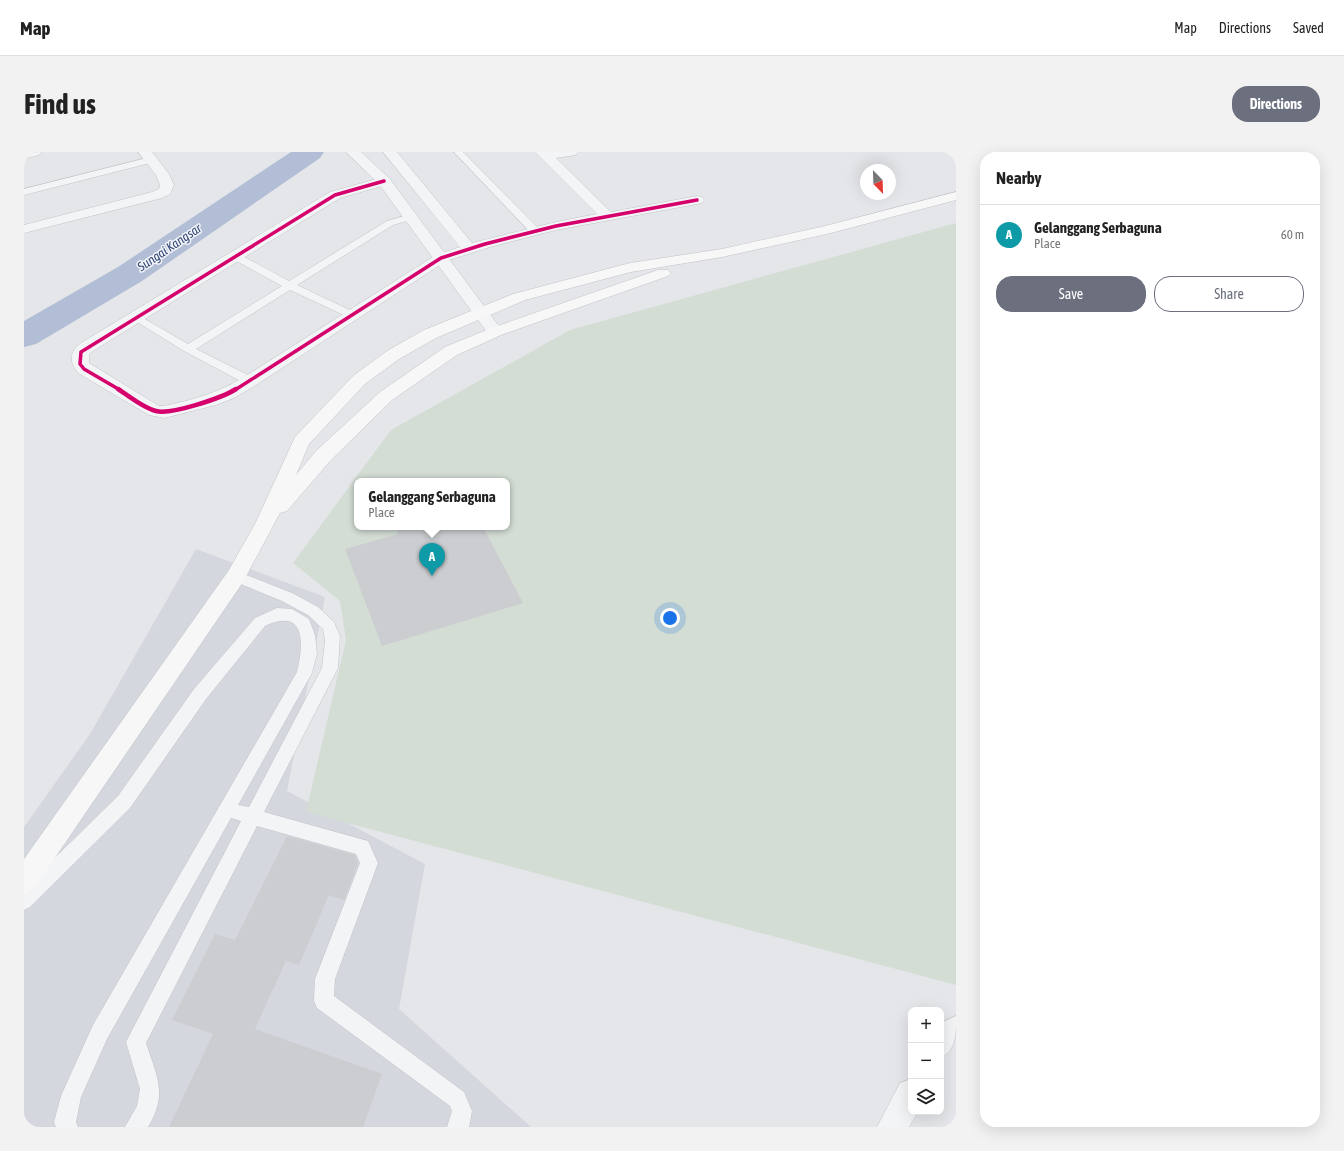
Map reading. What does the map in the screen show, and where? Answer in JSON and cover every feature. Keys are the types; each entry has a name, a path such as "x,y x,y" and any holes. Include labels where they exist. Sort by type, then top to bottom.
{"main road":[{"path":"24,881 236,576 266,522 301,440 359,380 393,355 430,334 519,297 630,268 722,254 827,230 956,196"},
{"path":"266,522 323,456 386,396 451,350 580,301 722,254"}],"street":[{"path":"24,155 34,152"},
{"path":"390,152 469,249"},
{"path":"544,154 571,152"},
{"path":"354,153 384,181 496,332"},
{"path":"544,154 607,216"},
{"path":"24,229 157,195 165,191 167,185 162,174 148,156"},
{"path":"384,181 335,195 134,317 81,352 80,364 84,369 155,411 164,412 210,401 228,394 250,381 441,258 535,231 607,216 697,200"},
{"path":"944,1038 956,1031"},
{"path":"892,1127 908,1099"}],"lane":[{"path":"458,152 535,231"},
{"path":"24,192 148,156"},
{"path":"188,349 390,223 411,217"},
{"path":"234,256 290,286 352,315"},
{"path":"134,317 188,349 250,381"},
{"path":"136,1127 147,1110 150,1089 136,1042 330,668 334,647 330,626 320,614 236,576"},
{"path":"24,901 124,802 200,694 260,622 277,614 292,615 304,623 308,635 309,654 304,673 100,1032 71,1096 65,1125"},
{"path":"226,809 362,847 369,863 325,978 324,1001 457,1099 462,1111 458,1127"}],"shaded area":[{"path":"956,223 956,985 306,812 346,640 340,601 293,563 354,480 354,530 510,530 510,478 356,478 391,430 570,330"},
{"path":"196,549 325,597 287,791 425,864 399,1009 531,1127 24,1127 24,827 90,734"}],"building":[{"path":"396,530 485,530 523,603 382,646 345,549 398,534"},
{"path":"287,836 355,855 358,863 344,900 329,895 299,965 286,961 255,1029 382,1074 363,1127 169,1127 213,1034 172,1020 215,934 235,940"}],"waterway":[{"name":"Sungai Kangsar","path":"24,336 130,274 310,152"}],"cycle path":[{"path":"384,181 335,195 87,347 81,352 80,364 84,369 155,411 164,412 210,401 228,394 250,381 441,258 485,244 556,226 697,200"}],"place":[{"name":"Gelanggang Serbaguna","path":"432,576"}]}
